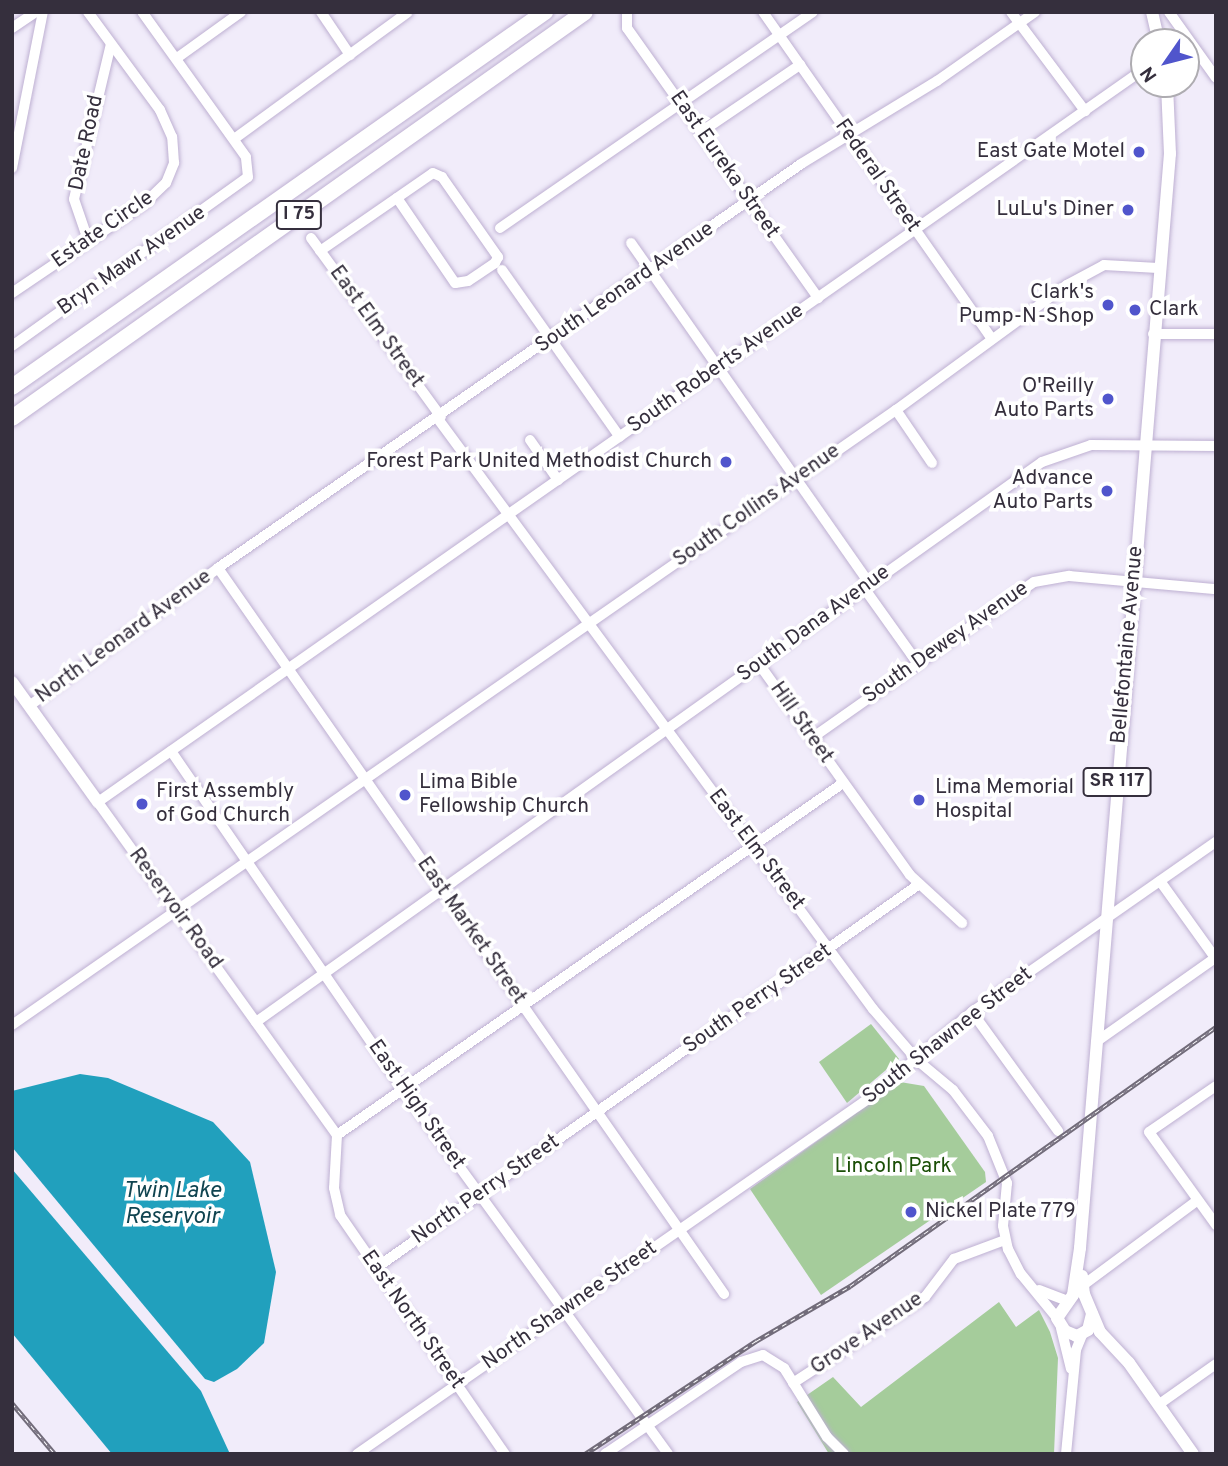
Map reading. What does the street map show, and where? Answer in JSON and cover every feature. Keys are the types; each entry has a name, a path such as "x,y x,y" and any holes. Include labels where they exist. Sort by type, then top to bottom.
{"highway":[{"path":"370,136 534,12"},
{"name":"I 75","path":"12,387 545,12"},
{"path":"579,17 592,12"},
{"name":"I 75","path":"12,418 579,17"}],"main road":[{"name":"Bellefontaine Avenue","path":"1092,1312 1082,1279 1080,1248 1171,131 1168,98"},
{"name":"Reservoir Road","path":"12,682 98,802"},
{"name":"Bellefontaine Avenue","path":"1068,1300 1080,1248"},
{"path":"1068,1300 1092,1312 1082,1335"},
{"name":"SR 117","path":"1068,1300 1059,1323 1115,1349"},
{"name":"SR 117","path":"1092,1312 1115,1349 1193,1454"}],"street":[{"path":"12,28 36,12"},
{"path":"12,168 43,12"},
{"name":"Estate Circle","path":"12,293 160,191 174,163 172,137 160,110 88,12"},
{"path":"142,12 234,139 408,12"},
{"path":"177,58 241,12"},
{"path":"321,12 350,55"},
{"name":"East Eureka Street","path":"627,12 625,20 630,32 818,298"},
{"name":"Federal Street","path":"763,12 992,339"},
{"path":"500,228 813,12"},
{"path":"1011,12 1084,111"},
{"name":"South Leonard Avenue","path":"218,568 440,418 749,201 848,134 937,80 1035,12"},
{"path":"1168,12 1216,78"},
{"name":"Date Road","path":"88,240 74,199 111,44"},
{"path":"701,132 800,65"},
{"name":"South Roberts Avenue","path":"98,802 1130,79"},
{"name":"Bryn Mawr Avenue","path":"12,346 236,187 248,174 246,157 234,139"},
{"path":"320,251 433,173 438,174 498,257 495,263 468,281 455,283 397,198"},
{"name":"East Elm Street","path":"311,238 507,516 884,1023 917,1060 953,1090 999,1156 1009,1198 1005,1240"},
{"path":"631,243 796,479 916,661"},
{"name":"South Collins Avenue","path":"12,1025 896,410 992,339 1097,267 1158,268"},
{"path":"502,270 620,437"},
{"path":"1153,334 1216,334"},
{"path":"896,410 932,463"},
{"path":"530,440 558,480"},
{"name":"South Dana Avenue","path":"256,1022 1042,462 1091,445 1216,446"},
{"name":"East Market Street","path":"218,568 724,1294"},
{"name":"North Leonard Avenue","path":"29,706 218,568"},
{"name":"South Dewey Avenue","path":"812,738 916,661 1034,582 1069,576 1216,589"},
{"name":"Hill Street","path":"759,664 918,885"},
{"name":"East High Street","path":"171,751 403,1089 649,1424 668,1454"},
{"path":"337,1135 843,783"},
{"name":"Reservoir Road","path":"98,802 337,1135"},
{"name":"South Shawnee Street","path":"679,1230 917,1060 972,1012 1216,842"},
{"path":"1096,1042 1216,958 1160,881"},
{"path":"918,885 962,923"},
{"name":"South Perry Street","path":"597,1112 918,885"},
{"path":"972,1012 1059,1131"},
{"path":"1215,1223 1149,1132 1216,1086"},
{"name":"North Perry Street","path":"376,1268 597,1112"},
{"name":"East North Street","path":"337,1135 334,1181 340,1215 505,1454"},
{"path":"1082,1279 1198,1200"},
{"name":"North Shawnee Street","path":"357,1454 679,1230"},
{"path":"1005,1240 1015,1266 1059,1323 1072,1379"},
{"name":"Grove Avenue","path":"793,1383 925,1297 954,1259 1005,1240"},
{"path":"1033,1288 1068,1300"},
{"path":"1066,1454 1072,1379 1082,1335"},
{"path":"605,1454 754,1357 770,1357 793,1383 827,1437 844,1454"},
{"path":"1158,1405 1216,1364"}],"green space":[{"path":"871,1024 899,1059 847,1103 819,1062"},
{"name":"Lincoln Park","path":"900,1082 924,1086 985,1172 986,1182 821,1295 750,1189"},
{"path":"999,1302 1016,1327 1039,1310 1050,1332 1058,1358 1054,1454 829,1454 797,1402 833,1377 861,1407"}],"water":[{"name":"Twin Lake Reservoir","path":"80,1074 108,1078 213,1122 250,1162 276,1272 264,1343 237,1369 214,1382 205,1379 12,1147 12,1091"},
{"path":"12,1169 201,1391 230,1454 112,1454 12,1333"}],"railway":[{"path":"585,1454 756,1341 850,1286 1216,1027"},
{"path":"12,1403 55,1454"}],"place":[{"name":"East Gate Motel","path":"1139,152"},
{"name":"LuLu's Diner","path":"1128,210"},
{"name":"Clark's Pump-N-Shop","path":"1108,305"},
{"name":"Clark","path":"1135,310"},
{"name":"O'Reilly Auto Parts","path":"1108,399"},
{"name":"Forest Park United Methodist Church","path":"726,462"},
{"name":"Advance Auto Parts","path":"1107,491"},
{"name":"Lima Bible Fellowship Church","path":"405,795"},
{"name":"Lima Memorial Hospital","path":"919,800"},
{"name":"First Assembly of God Church","path":"142,804"},
{"name":"Nickel Plate 779","path":"911,1212"}]}
